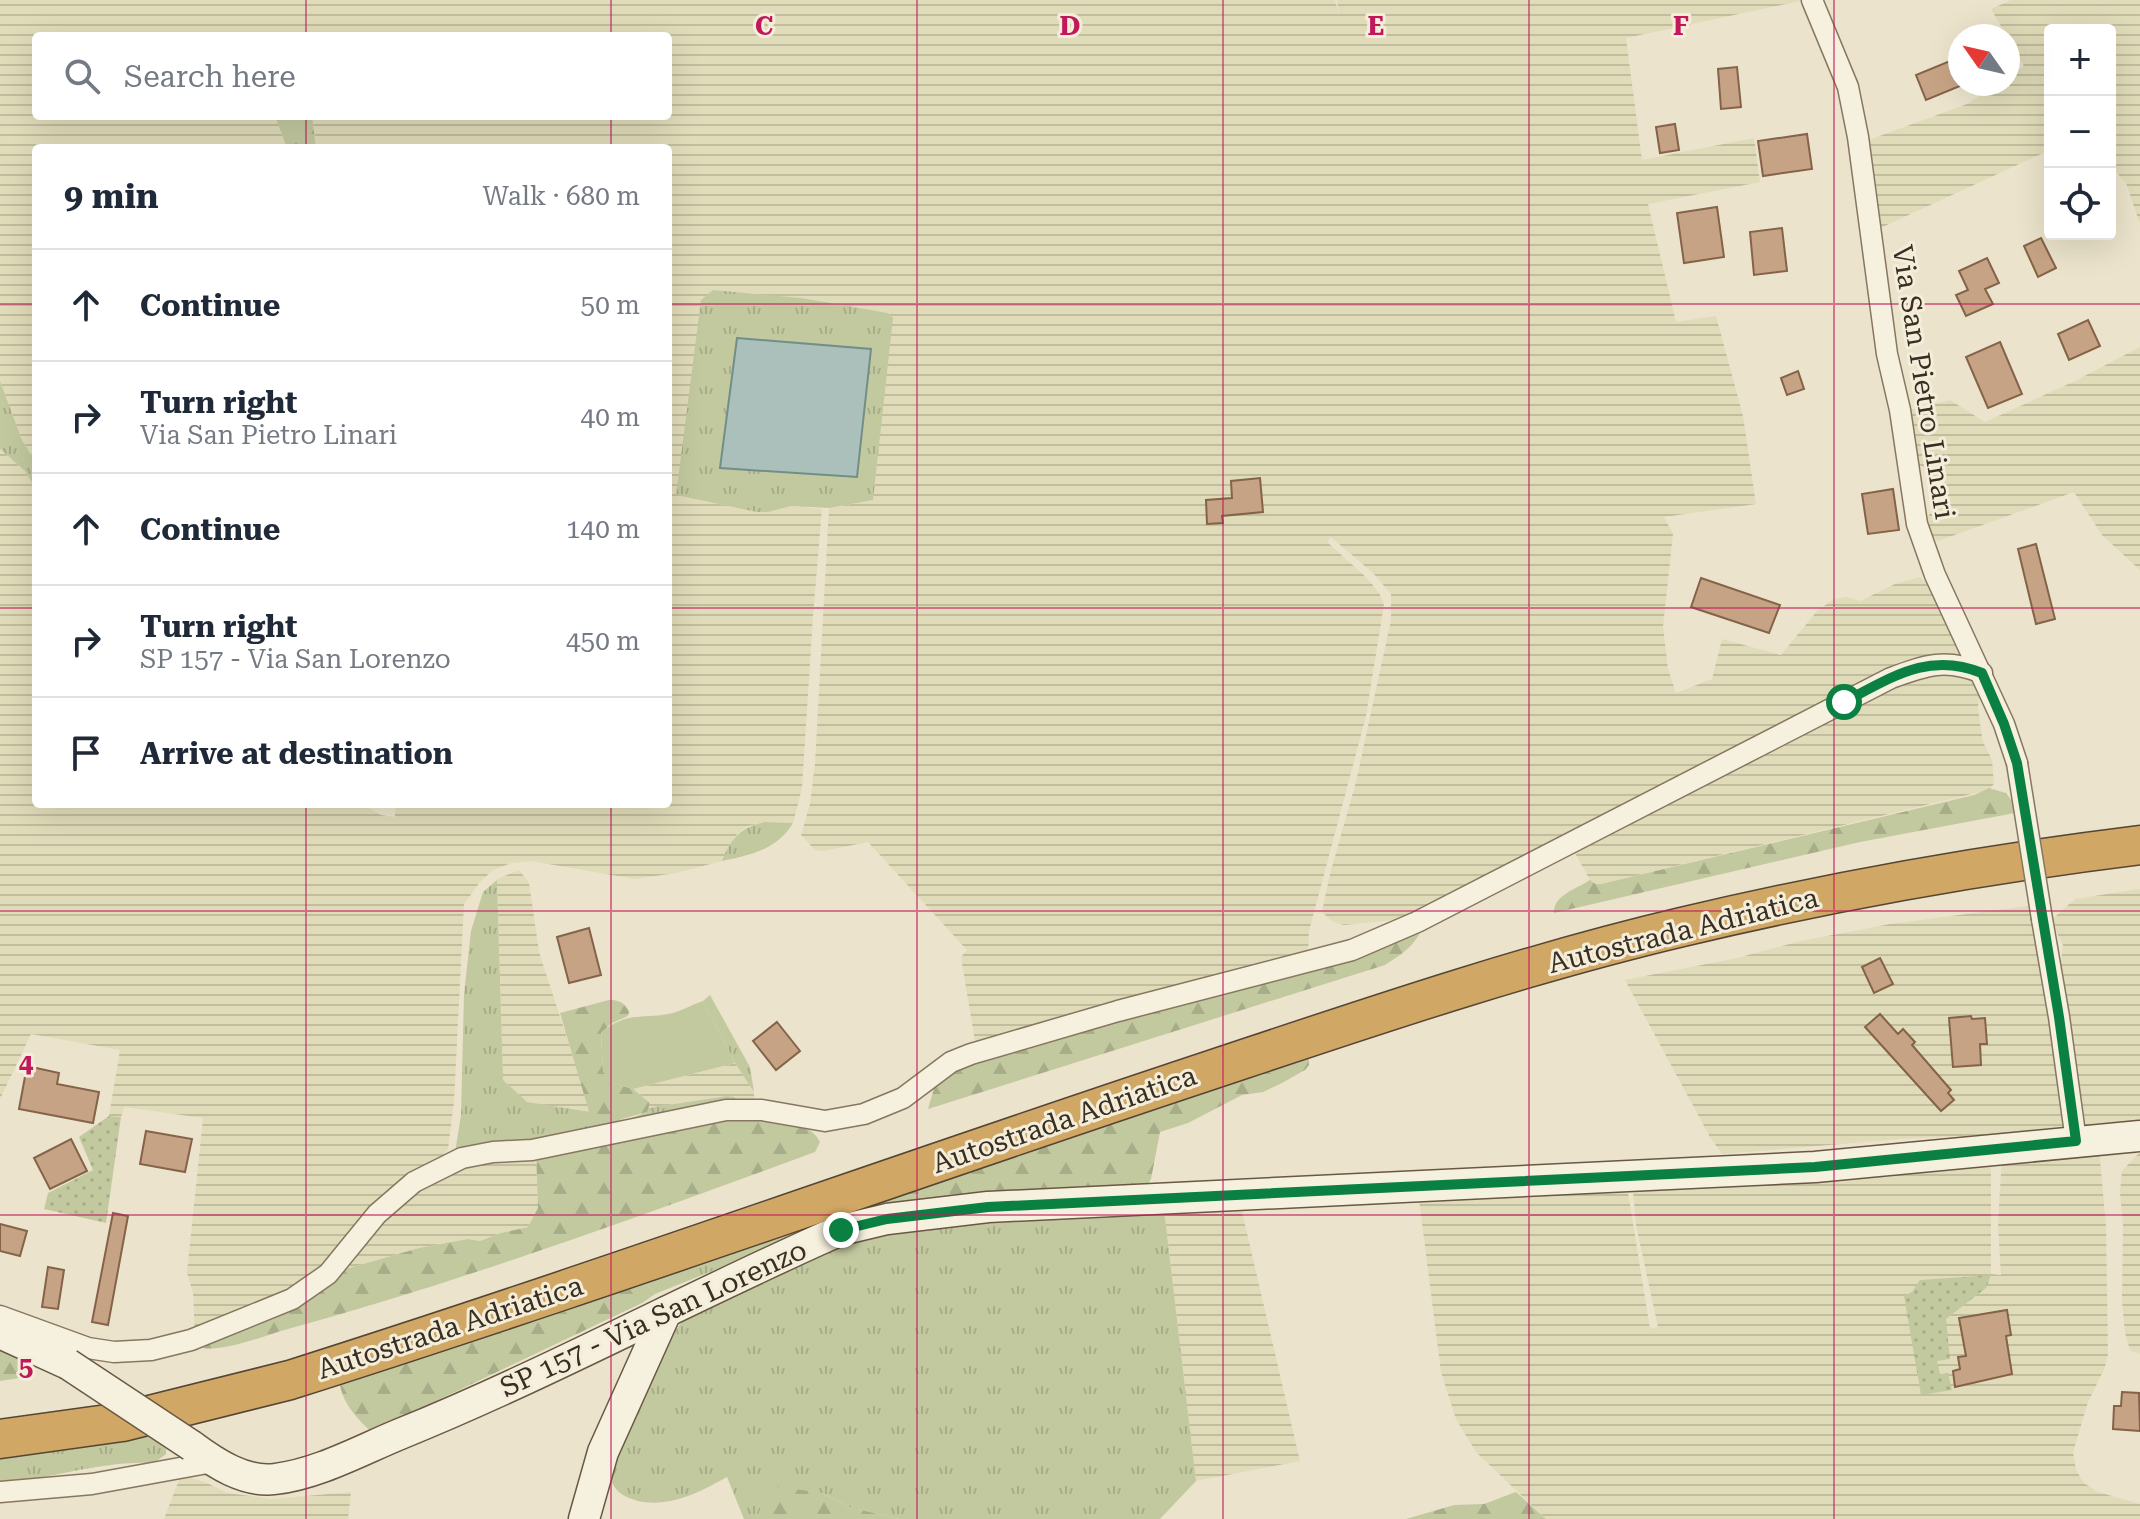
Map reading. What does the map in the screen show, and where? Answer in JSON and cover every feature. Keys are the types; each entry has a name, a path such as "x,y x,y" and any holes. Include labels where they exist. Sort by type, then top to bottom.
{"highway":[{"name":"Autostrada Adriatica","path":"0,1414 137,1393 313,1347 1339,1001 1585,926 1683,901 1869,861 1991,840 2140,820"},
{"name":"Autostrada Adriatica","path":"0,1439 122,1422 303,1376 1345,1025 1562,958 1841,892 2065,854 2140,845"}],"main road":[{"name":"SP 157 - Via San Lorenzo","path":"0,1333 68,1364 203,1454 254,1478 273,1480 305,1472 441,1417 841,1230 902,1217 988,1207 1815,1167 2140,1136"},
{"path":"584,1519 603,1452 666,1312"}],"street":[{"name":"Via San Pietro Linari","path":"1812,0 1848,87 1858,137 1887,354 1900,410 1917,524 1935,575 1982,673 2017,763 2076,1141"},
{"path":"0,1316 88,1348 114,1352 151,1350 191,1340 292,1299 328,1274 377,1214 414,1182 462,1158 493,1152 532,1150 726,1110 762,1110 825,1121 864,1114 903,1098 951,1062 971,1054 1118,1011 1352,950 1417,922 1891,678 1943,663 1982,673"},
{"path":"0,1492 92,1484 203,1454"}],"shaded area":[{"path":"0,0 1335,0 1339,15 1337,0 1805,0 1626,38 1642,160 1754,138 1760,182 1648,204 1676,322 1716,316 1743,416 1756,504 1664,517 1673,534 1663,627 1668,669 1676,693 1712,679 1722,639 1781,655 1817,611 1834,599 1847,597 1860,601 1895,584 1920,577 1931,588 1968,657 1942,655 1918,658 1893,668 1402,919 1344,925 1333,922 1322,912 1356,782 1391,620 1391,594 1373,573 1331,537 1327,542 1367,578 1384,604 1366,716 1309,931 1308,955 976,1047 961,957 967,950 868,842 823,851 815,850 801,835 810,804 815,764 829,508 873,500 888,313 851,307 719,504 768,512 791,506 822,509 802,788 793,823 765,822 748,826 737,834 722,861 676,873 635,879 531,861 511,863 493,870 464,904 454,1102 448,1149 437,1163 303,1287 195,1335 193,1293 187,1273 203,1118 124,1107 121,1117 109,1116 120,1050 31,1034 0,1099 0,449 25,471 32,483 32,808 368,808 381,815 395,817 395,808 672,808 672,144 316,144 312,120 672,120 672,32 32,32 32,120 276,120 286,144 32,144 32,456 22,440 0,381"},
{"path":"2011,0 2140,0 2140,224 2126,183 2116,172 2116,24 2044,24 2044,153 1876,230 1866,141 1967,104 1979,96 2020,96 2020,69 2024,66 2020,59 2020,24 2000,24 1991,9"},
{"path":"2140,347 2140,570 2102,535 2074,492 1938,541 1923,527 1940,493 1932,473 1912,461 1905,411 1950,400 1985,422"},
{"path":"1958,667 1981,681 1978,708 1983,742 1992,760 1994,784 1988,790 1597,885 1590,880 1571,846 1901,676"},
{"path":"519,870 529,883 539,952 591,1112 527,1103 503,1080 497,879"},
{"path":"2140,889 2140,1124 2087,1127 2083,1123 2058,986 2063,945 2055,929 2048,923 2075,899"},
{"path":"2028,906 2036,920 2067,1131 1901,1139 1722,1154 1625,980 1890,924"},
{"path":"735,1063 754,1092 754,1100 745,1106 734,1097 727,1096 648,1108 650,1103 633,1089"},
{"path":"2099,1149 2106,1226 2108,1354 2088,1402 2073,1452 2076,1470 2084,1483 2098,1492 2140,1504 2140,1519 1546,1519 1476,1452 1456,1419 1441,1372 1418,1191 1626,1180 1650,1329 1658,1327 1636,1225 1632,1179 1991,1157 1991,1274 2001,1275 1998,1225 2002,1155"},
{"path":"536,1152 538,1208 528,1227 480,1241 468,1239 419,1248 335,1272 383,1212 436,1172"},
{"path":"2140,1152 2140,1354 2130,1350 2125,1333 2120,1192 2122,1171"},
{"path":"1240,1203 1300,1461 1196,1481 1164,1209"},
{"path":"181,1475 227,1493 272,1499 351,1492 348,1519 164,1519"}],"green space":[{"path":"276,120 312,120 316,144 286,144"},
{"path":"713,290 801,298 888,313 893,318 873,500 829,508 791,506 757,512 676,495 701,300"},
{"path":"0,381 22,440 32,456 32,483 25,471 0,449"},
{"path":"1989,788 2006,793 2020,812 1860,842 1554,913 1562,897 1590,880 1597,885 1974,795"},
{"path":"765,822 793,823 771,845 722,861 738,835 749,827"},
{"path":"497,880 503,1080 527,1102 591,1112 596,1132 647,1112 648,1108 727,1096 734,1097 745,1106 545,1143 455,1153 461,1115 464,994 471,931 483,892"},
{"path":"1421,930 1411,946 1385,965 928,1109 937,1078 945,1069"},
{"path":"710,995 750,1067 754,1092 703,1001"},
{"path":"609,1000 621,1002 629,1012 628,1016 612,1023 601,1033 603,1071 613,1083 633,1089 650,1103 647,1112 622,1119 595,1132 560,1013"},
{"path":"703,1001 735,1063 633,1089 613,1083 603,1072 601,1033 610,1026 628,1018 673,1013"},
{"path":"1309,1056 1309,1065 1305,1070 1282,1083 1263,1092 1242,1095 1188,1123 1160,1132 1151,1179 1144,1191 893,1205 887,1196"},
{"path":"744,1113 797,1124 815,1134 820,1142 815,1152 487,1268 243,1343 219,1348 199,1347 335,1272 419,1248 468,1239 480,1241 528,1227 538,1208 536,1152"},
{"path":"109,1116 121,1117 106,1223 44,1209 48,1193 93,1170 79,1137"},
{"path":"889,1192 893,1205 752,1255 655,1294 644,1281"},
{"path":"1164,1209 1196,1481 1160,1519 899,1519 849,1507 822,1493 759,1513 757,1519 744,1519 727,1477 676,1500 649,1503 620,1493 604,1469 658,1350 696,1306 869,1234 910,1226"},
{"path":"1991,1275 1986,1288 1946,1319 1950,1359 1937,1361 1940,1374 1948,1373 1952,1390 1921,1395 1904,1296 1912,1292 1920,1280"},
{"path":"644,1281 655,1294 642,1303 371,1432 354,1414 343,1394 339,1378"},
{"path":"0,1341 30,1362 32,1370 26,1377 0,1381"},
{"path":"146,1432 166,1449 166,1454 154,1463 115,1464 0,1483 0,1455"},
{"path":"767,1485 822,1493 849,1507 899,1519 757,1519"},
{"path":"1516,1492 1546,1519 1406,1519 1454,1505 1484,1504"}],"water":[{"path":"737,338 871,349 857,477 720,468"}],"building":[{"path":"1948,62 1948,91 1926,100 1916,75"},
{"path":"1737,67 1741,107 1721,109 1718,69"},
{"path":"1675,124 1679,150 1660,153 1656,127"},
{"path":"1807,134 1812,169 1763,176 1758,141"},
{"path":"1717,207 1724,257 1684,263 1677,213"},
{"path":"1782,228 1787,271 1754,275 1750,232"},
{"path":"2041,238 2056,268 2038,277 2024,246"},
{"path":"1987,258 1999,283 1985,289 1993,304 1966,316 1956,295 1968,290 1959,271"},
{"path":"2088,320 2100,346 2069,360 2058,334"},
{"path":"2000,342 2022,394 1988,408 1966,357"},
{"path":"1798,371 1804,389 1787,395 1781,378"},
{"path":"1260,478 1263,512 1222,516 1223,523 1207,524 1206,500 1232,498 1231,481"},
{"path":"1893,489 1899,530 1868,534 1862,494"},
{"path":"2036,544 2055,619 2036,624 2018,549"},
{"path":"1701,578 1780,605 1769,633 1691,607"},
{"path":"589,928 601,975 569,983 557,937"},
{"path":"1880,958 1893,984 1874,993 1862,967"},
{"path":"1880,1014 1898,1034 1903,1029 1915,1042 1912,1045 1951,1090 1948,1093 1954,1100 1941,1111 1865,1027"},
{"path":"1971,1016 1972,1019 1985,1018 1987,1044 1980,1044 1981,1065 1953,1067 1949,1018"},
{"path":"777,1022 800,1051 776,1070 753,1041"},
{"path":"27,1066 59,1073 57,1084 99,1092 93,1123 19,1109"},
{"path":"146,1131 192,1139 185,1172 140,1164"},
{"path":"71,1139 87,1171 50,1189 34,1158"},
{"path":"113,1213 128,1216 108,1325 92,1322"},
{"path":"0,1224 27,1231 20,1256 0,1251"},
{"path":"48,1267 64,1270 58,1309 42,1307"},
{"path":"2007,1310 2011,1335 2006,1336 2012,1374 1955,1387 1953,1371 1960,1369 1958,1357 1966,1356 1959,1318"},
{"path":"2122,1392 2139,1393 2140,1431 2113,1429 2114,1406 2121,1406"}],"route":[{"path":"841,1230 887,1219 988,1207 1815,1167 2076,1141 2017,763 1982,673 1943,663 1921,667 1891,678 1844,702"}]}
